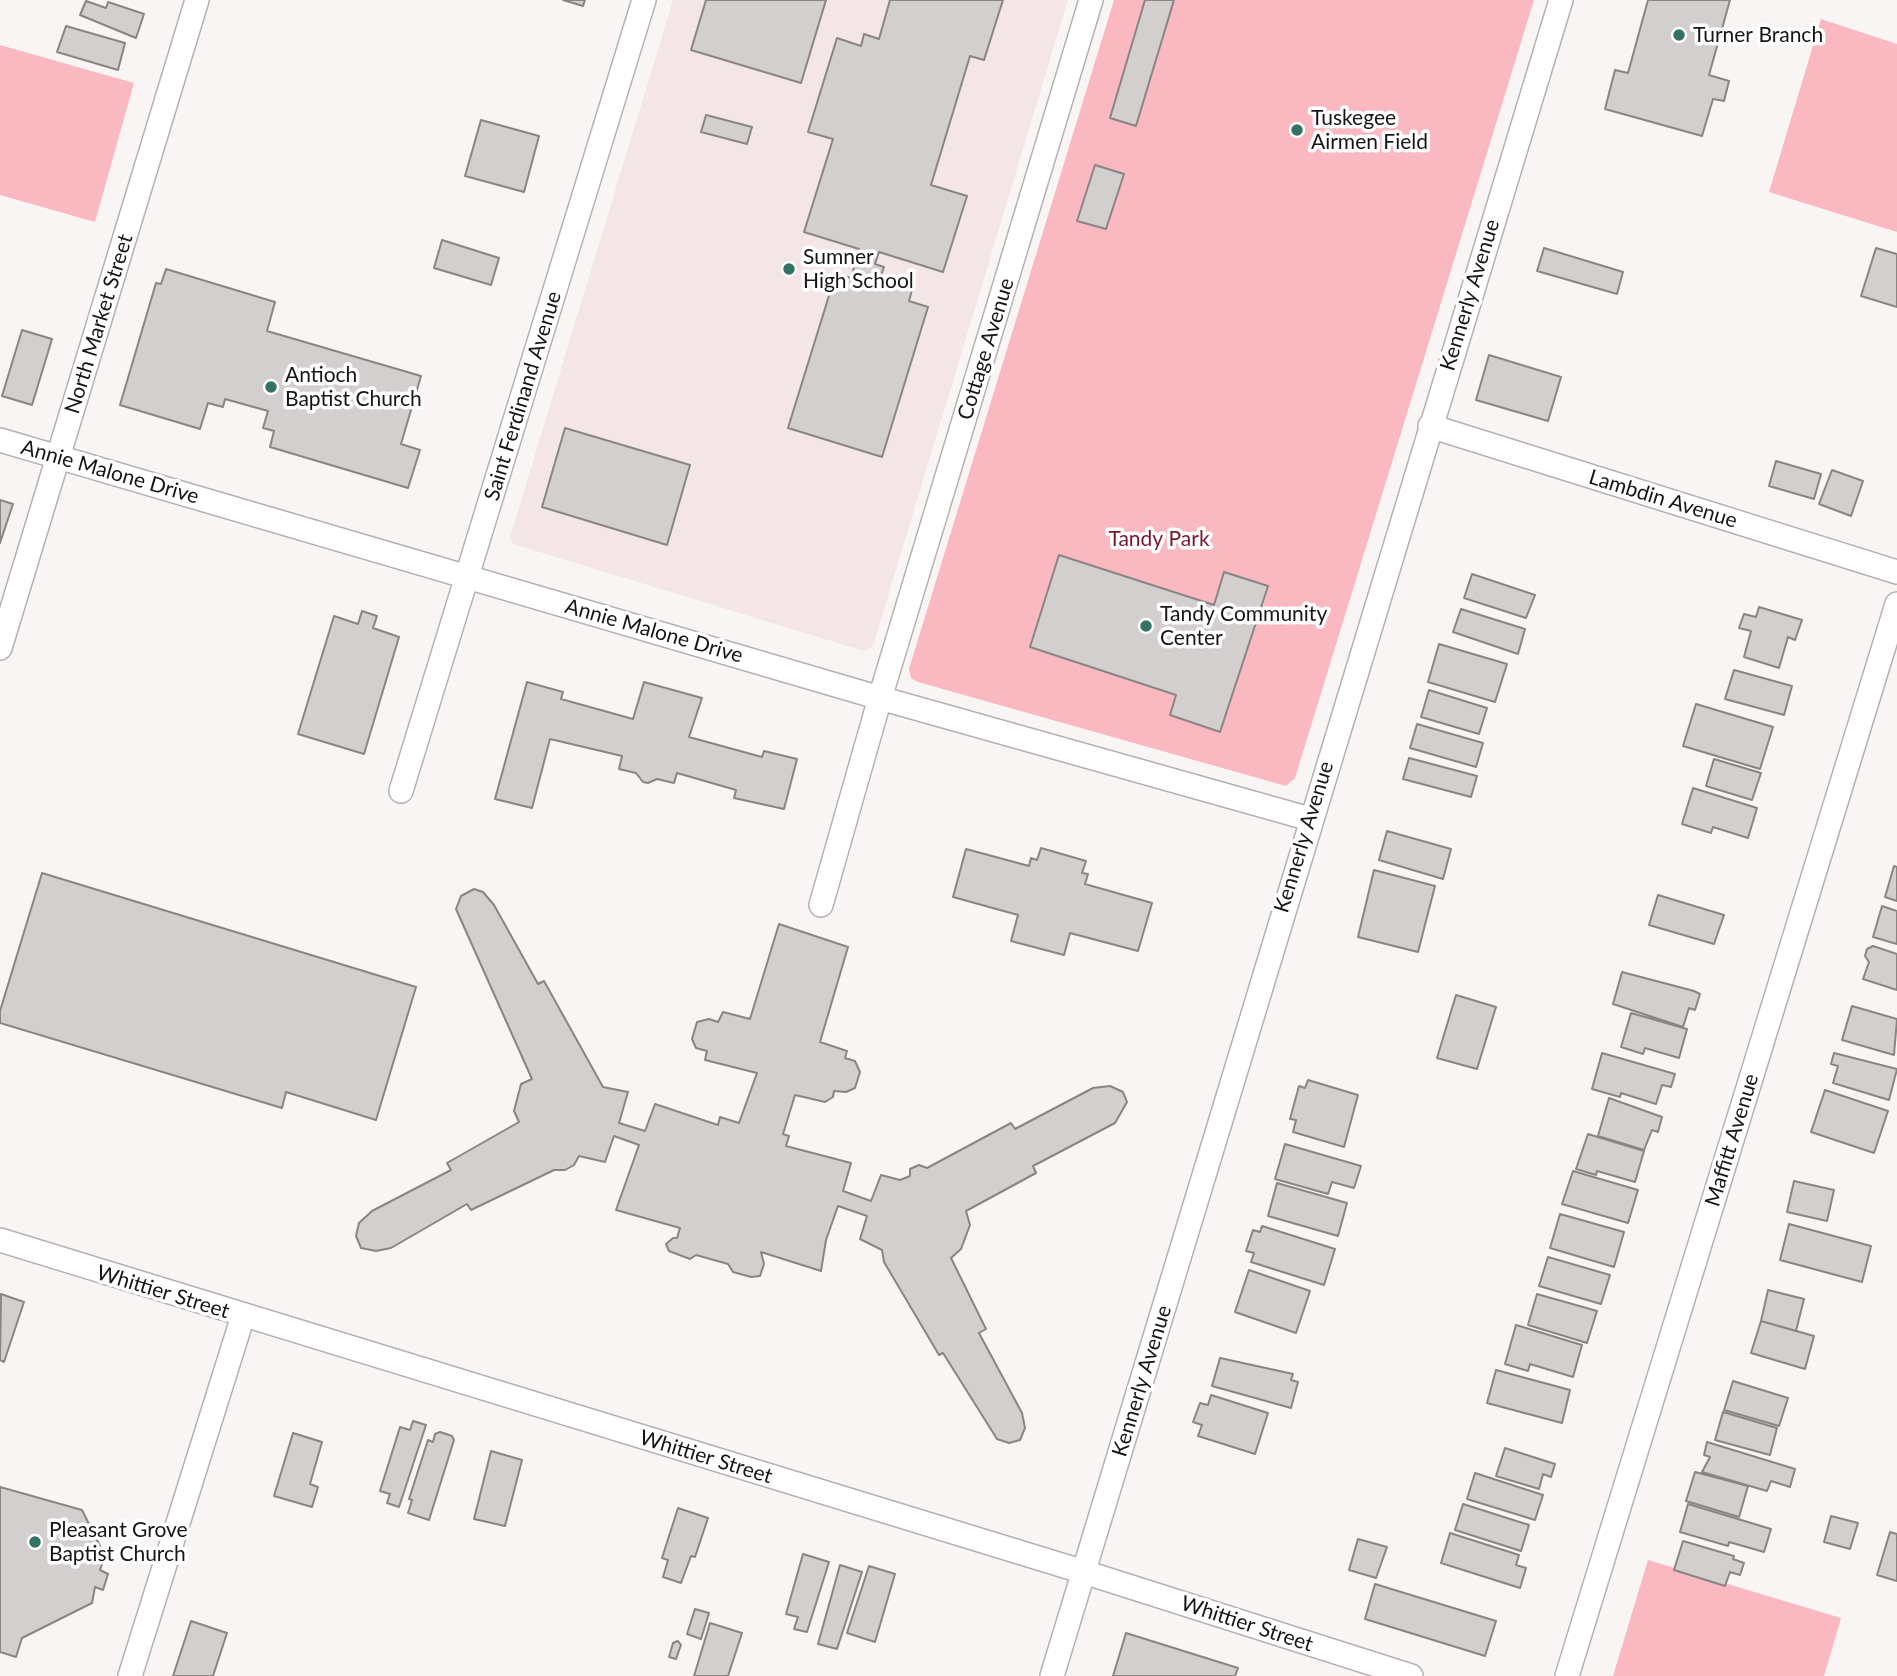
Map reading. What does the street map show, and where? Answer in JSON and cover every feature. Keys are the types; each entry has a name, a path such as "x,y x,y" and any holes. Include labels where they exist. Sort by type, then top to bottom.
{"street":[{"name":"North Market Street","path":"0,649 197,0"},
{"name":"Saint Ferdinand Avenue","path":"401,791 644,0"},
{"name":"Cottage Avenue","path":"821,905 880,698 1091,0"},
{"name":"Kennerly Avenue","path":"1052,1676 1310,819 1561,0"},
{"name":"Lambdin Avenue","path":"1430,426 1897,572"},
{"name":"Annie Malone Drive","path":"0,440 880,698 1310,819"},
{"name":"Maffitt Avenue","path":"1567,1676 1897,604"},
{"name":"Whittier Street","path":"0,1240 1084,1572 1410,1676"},
{"path":"130,1676 243,1316"}],"shaded area":[{"name":"Sumner High School","path":"673,0 1068,0 873,646 864,651 513,544 510,537"}],"green space":[{"name":"Tandy Park","path":"1114,0 1534,0 1295,778 1286,786 918,682 911,678 909,669"},
{"path":"1821,19 1897,44 1897,232 1769,192"},
{"path":"0,45 134,83 95,222 0,195"},
{"path":"1648,1560 1841,1618 1824,1676 1613,1676"}],"building":[{"path":"563,0 585,0 583,6"},
{"path":"706,0 826,0 801,83 691,50"},
{"path":"890,0 1003,0 984,60 970,56 931,185 967,196 943,272 879,252 875,264 884,267 881,276 913,286 909,301 928,307 882,457 788,428 836,273 851,278 859,249 804,232 833,139 808,132 837,38 861,46 864,34 879,39"},
{"path":"1145,0 1174,0 1136,126 1110,118"},
{"name":"Turner Branch","path":"1648,0 1730,0 1709,75 1729,81 1724,101 1713,99 1702,136 1605,109 1615,70 1628,73"},
{"path":"86,1 106,8 108,2 144,14 136,38 80,15"},
{"path":"66,26 125,43 118,70 57,52"},
{"path":"706,115 752,127 747,144 701,132"},
{"path":"481,120 539,136 524,192 465,176"},
{"path":"1095,165 1124,174 1106,229 1077,221"},
{"path":"442,240 499,258 491,285 434,268"},
{"path":"1544,248 1623,272 1617,294 1537,271"},
{"path":"1876,248 1897,254 1897,307 1861,296"},
{"name":"Antioch Baptist Church","path":"166,269 275,302 267,331 421,376 401,444 420,450 408,488 270,447 274,431 263,428 268,411 225,399 223,407 208,403 200,429 120,405 156,283 161,284"},
{"path":"22,330 52,339 32,405 2,396"},
{"path":"1489,355 1561,377 1548,421 1476,400"},
{"path":"565,428 690,465 667,545 542,507"},
{"path":"1776,461 1821,474 1814,499 1769,486"},
{"path":"1832,470 1863,481 1851,516 1819,504"},
{"path":"0,500 13,504 0,543"},
{"name":"Tandy Community Center","path":"1059,555 1214,605 1224,572 1268,586 1220,732 1170,715 1176,695 1030,647"},
{"path":"1472,574 1535,595 1526,618 1464,598"},
{"path":"1759,607 1802,620 1795,640 1788,637 1779,668 1744,657 1751,631 1739,628 1744,614 1756,617"},
{"path":"1461,609 1525,629 1518,654 1453,632"},
{"path":"362,611 377,616 373,628 399,637 364,754 298,734 334,616 358,624"},
{"path":"1439,644 1507,664 1495,702 1428,682"},
{"path":"1734,670 1792,686 1784,715 1725,699"},
{"path":"527,682 563,692 561,699 633,719 644,682 702,698 689,737 762,757 764,751 797,759 784,809 734,798 736,790 677,773 674,783 657,779 643,782 636,773 619,769 622,756 550,739 532,808 495,799"},
{"path":"1429,690 1487,708 1479,734 1421,717"},
{"path":"1696,704 1773,727 1760,769 1683,746"},
{"path":"1417,724 1483,743 1476,767 1410,748"},
{"path":"1409,758 1477,776 1471,797 1403,779"},
{"path":"1714,759 1761,773 1752,800 1706,786"},
{"path":"1693,788 1757,808 1748,838 1713,827 1711,833 1682,824"},
{"path":"1387,831 1451,849 1443,879 1379,860"},
{"path":"1041,848 1086,861 1082,873 1088,874 1085,884 1152,903 1138,951 1070,933 1064,955 1011,941 1018,915 953,897 966,849 1029,866 1031,858 1037,860"},
{"path":"1894,866 1897,867 1897,901 1885,897"},
{"path":"1374,870 1435,886 1418,952 1358,937"},
{"path":"42,873 416,987 376,1120 286,1092 282,1108 0,1023 0,1011"},
{"path":"474,889 483,892 494,905 538,984 544,981 603,1087 628,1092 619,1123 645,1131 655,1104 718,1125 720,1117 739,1123 757,1073 705,1060 707,1051 696,1048 692,1039 697,1022 709,1019 718,1022 723,1012 750,1019 779,924 848,947 820,1042 847,1051 845,1058 855,1061 860,1072 855,1088 846,1092 834,1091 833,1097 825,1102 795,1095 783,1134 789,1136 786,1146 851,1163 843,1191 871,1201 881,1175 900,1180 910,1176 910,1169 919,1165 927,1168 1011,1123 1015,1129 1093,1088 1110,1086 1123,1092 1127,1102 1115,1123 1033,1166 1036,1173 966,1211 970,1225 961,1249 951,1258 986,1329 979,1333 1022,1413 1025,1428 1020,1440 1009,1443 997,1439 943,1353 939,1355 884,1262 882,1250 860,1239 867,1216 838,1206 826,1240 821,1271 761,1252 764,1264 760,1276 751,1277 733,1272 728,1264 696,1255 690,1259 669,1251 666,1244 677,1238 680,1228 616,1210 639,1145 614,1136 605,1162 579,1156 574,1165 565,1170 554,1170 471,1210 467,1204 391,1248 376,1251 361,1248 356,1236 359,1223 372,1211 451,1170 447,1163 519,1122 514,1111 521,1084 532,1079 456,909 461,896"},
{"path":"1658,895 1724,915 1714,944 1649,925"},
{"path":"1882,906 1897,911 1897,944 1873,937"},
{"path":"1873,946 1897,954 1897,990 1863,979 1869,962 1865,956 1867,949"},
{"path":"1622,972 1700,994 1695,1010 1689,1008 1683,1027 1613,1004"},
{"path":"1456,995 1496,1007 1477,1069 1437,1058"},
{"path":"1852,1006 1897,1019 1894,1055 1842,1040"},
{"path":"1631,1013 1687,1029 1679,1058 1645,1048 1643,1054 1621,1047"},
{"path":"1602,1053 1675,1074 1671,1087 1662,1085 1656,1104 1621,1093 1620,1097 1592,1089"},
{"path":"1834,1053 1897,1069 1889,1100 1833,1083 1838,1066 1831,1064"},
{"path":"1308,1080 1358,1095 1344,1147 1293,1132 1296,1120 1290,1119 1299,1086 1305,1088"},
{"path":"1825,1090 1888,1111 1874,1153 1811,1132"},
{"path":"1609,1098 1662,1117 1658,1132 1652,1130 1644,1150 1598,1136"},
{"path":"1588,1134 1644,1151 1635,1182 1597,1171 1596,1175 1576,1169"},
{"path":"1285,1144 1361,1166 1354,1188 1332,1182 1328,1194 1275,1179"},
{"path":"1573,1171 1638,1190 1628,1223 1562,1204"},
{"path":"1794,1181 1834,1190 1827,1221 1787,1212"},
{"path":"1277,1183 1347,1203 1338,1236 1268,1216"},
{"path":"1560,1214 1624,1232 1614,1267 1550,1248"},
{"path":"1789,1224 1871,1246 1862,1282 1780,1260"},
{"path":"1262,1226 1335,1249 1324,1285 1251,1262 1254,1253 1246,1251 1253,1230 1260,1232"},
{"path":"1548,1257 1610,1275 1601,1304 1539,1286"},
{"path":"1249,1270 1310,1291 1296,1333 1235,1312"},
{"path":"1768,1290 1804,1299 1796,1331 1761,1321"},
{"path":"1,1294 24,1302 4,1362 0,1360"},
{"path":"1537,1294 1597,1311 1587,1343 1528,1325"},
{"path":"1761,1321 1814,1336 1805,1369 1751,1353"},
{"path":"1516,1325 1582,1345 1573,1377 1530,1364 1528,1371 1505,1364"},
{"path":"1220,1358 1293,1374 1291,1380 1298,1382 1291,1408 1212,1386"},
{"path":"1496,1370 1570,1390 1562,1423 1487,1403"},
{"path":"1733,1381 1788,1398 1779,1426 1724,1410"},
{"path":"1211,1395 1268,1413 1255,1454 1198,1436 1202,1425 1193,1422 1200,1403 1208,1405"},
{"path":"1723,1412 1777,1428 1770,1455 1715,1440"},
{"path":"413,1421 426,1425 399,1507 387,1503 390,1494 380,1491 400,1427 410,1430"},
{"path":"440,1432 452,1436 454,1440 429,1520 408,1513 412,1500 409,1499 428,1440 433,1442 435,1434"},
{"path":"293,1433 322,1442 310,1484 318,1487 312,1507 274,1496"},
{"path":"1707,1442 1795,1469 1790,1487 1771,1481 1767,1491 1702,1472 1710,1457 1704,1455"},
{"path":"1505,1448 1555,1464 1551,1477 1543,1474 1539,1489 1496,1476"},
{"path":"491,1451 522,1460 505,1526 474,1519"},
{"path":"1695,1472 1748,1486 1739,1517 1686,1501"},
{"path":"1475,1473 1543,1495 1535,1520 1467,1499"},
{"path":"0,1487 82,1510 105,1556 100,1570 108,1574 103,1590 95,1587 92,1603 22,1638 16,1657 0,1652"},
{"path":"1463,1504 1529,1525 1521,1551 1455,1530"},
{"path":"1688,1504 1771,1529 1764,1552 1729,1542 1728,1546 1680,1532"},
{"path":"678,1508 708,1518 695,1557 691,1556 681,1583 663,1577 668,1560 662,1558"},
{"path":"1831,1516 1858,1523 1850,1549 1824,1542"},
{"path":"1890,1532 1897,1534 1897,1581 1877,1575"},
{"path":"1450,1533 1519,1555 1516,1565 1526,1568 1520,1588 1441,1563"},
{"path":"1358,1539 1387,1547 1376,1578 1349,1570"},
{"path":"1683,1541 1734,1556 1733,1559 1744,1563 1740,1575 1730,1572 1725,1586 1674,1570"},
{"path":"803,1554 829,1562 807,1632 794,1629 798,1617 786,1614"},
{"path":"840,1565 862,1572 837,1649 818,1644"},
{"path":"869,1566 895,1574 875,1642 847,1633"},
{"path":"1375,1584 1496,1621 1485,1656 1365,1619"},
{"path":"695,1609 709,1613 701,1639 687,1634"},
{"path":"191,1621 227,1633 213,1676 173,1676"},
{"path":"710,1623 742,1633 728,1676 694,1676"},
{"path":"1126,1633 1238,1668 1235,1676 1113,1676"},
{"path":"678,1641 681,1645 676,1659 669,1657 673,1643"}],"place":[{"name":"Turner Branch","path":"1679,35"},
{"name":"Tuskegee Airmen Field","path":"1297,130"},
{"name":"Sumner High School","path":"789,269"},
{"name":"Antioch Baptist Church","path":"271,387"},
{"name":"Tandy Community Center","path":"1146,626"},
{"name":"Pleasant Grove Baptist Church","path":"35,1542"}]}
